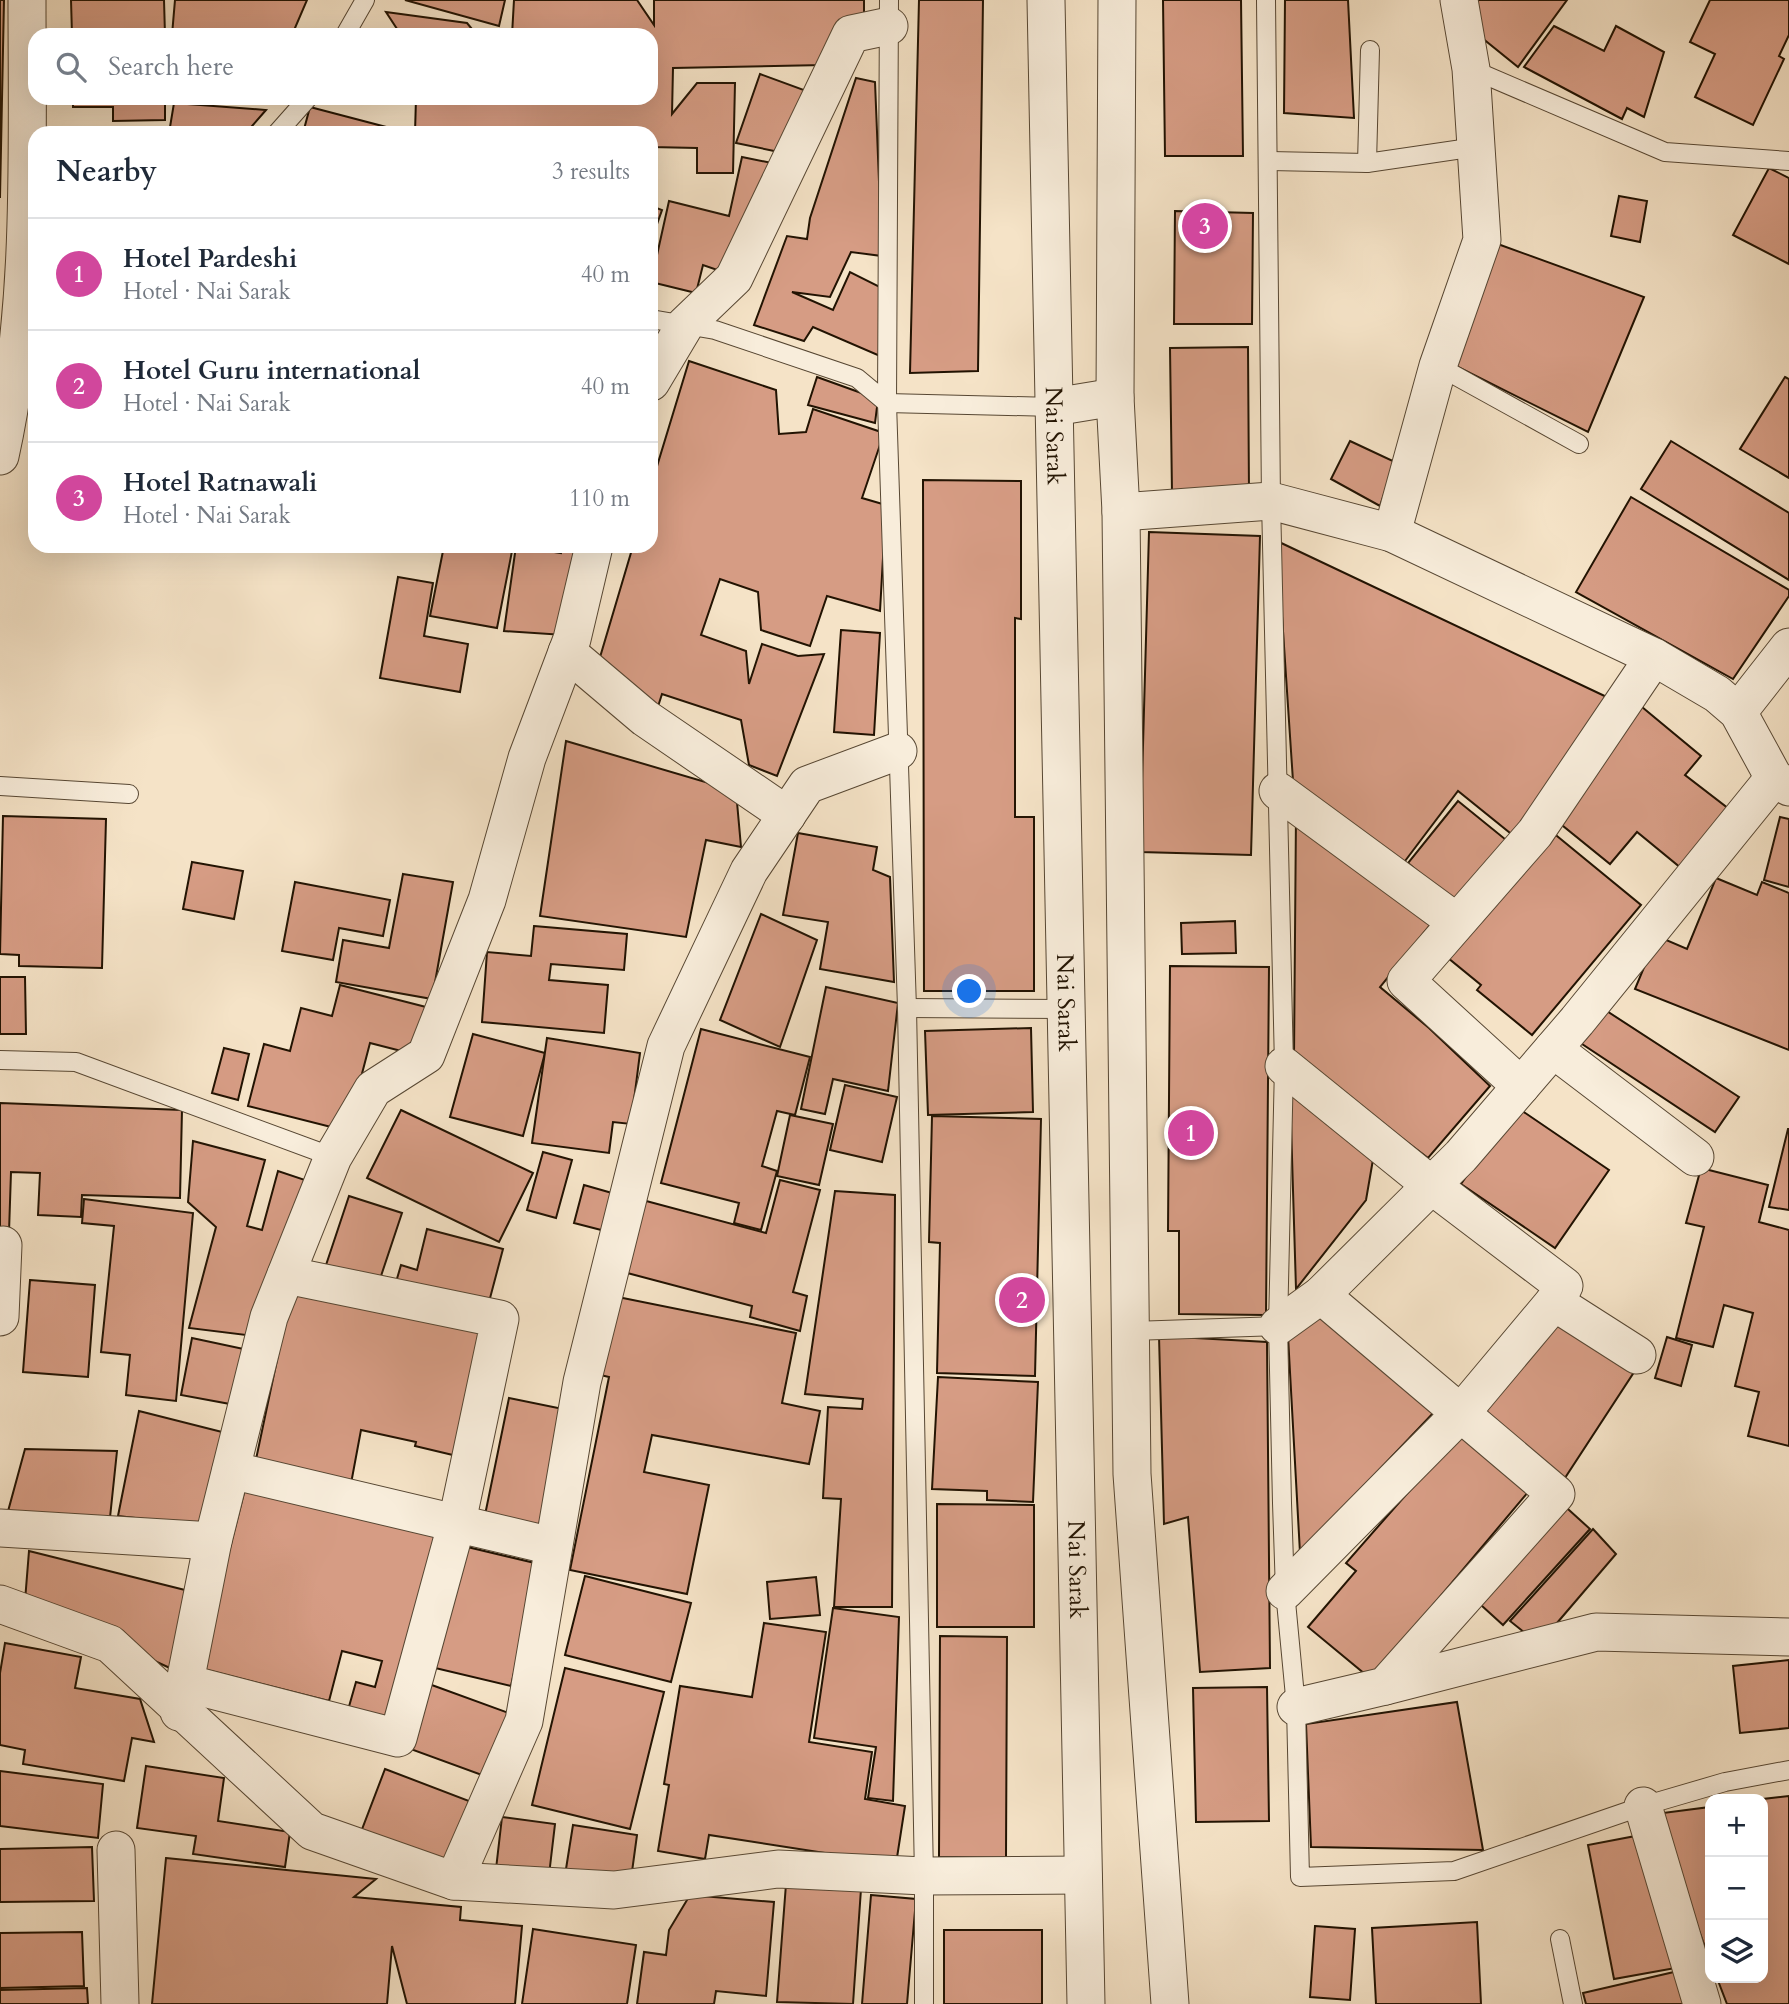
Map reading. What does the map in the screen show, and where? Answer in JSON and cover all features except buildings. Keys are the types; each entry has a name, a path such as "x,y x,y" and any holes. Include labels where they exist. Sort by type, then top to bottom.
{"street":[{"path":"0,456 23,399 13,252 27,0"},
{"name":"Nai Sarak","path":"1046,0 1086,2004"},
{"path":"1116,0 1115,397 1121,512 1132,1474 1170,2004"},
{"path":"1392,533 1438,366 1482,240 1471,69 1459,0"},
{"path":"658,357 668,322 734,278 851,34 889,13"},
{"path":"1054,407 1115,397"},
{"path":"1121,512 1271,501 1392,533 1654,657 1717,694 1738,712 1782,783 1461,1156 1321,1295 1278,1326"},
{"path":"182,1697 213,1541 269,1317 332,1157 373,1089 426,1055 487,900 527,758 567,652 592,553"},
{"path":"1738,712 1789,647"},
{"path":"567,652 645,718 787,814"},
{"path":"1521,1086 1406,981 1455,921 1535,833 1654,657"},
{"path":"454,1881 524,1721 582,1382 666,1046 749,870 807,785 898,751"},
{"path":"1278,791 1455,921"},
{"path":"1553,1049 1695,1157"},
{"path":"1284,1066 1431,1185 1564,1286 1554,1302 1461,1413 1285,1591"},
{"path":"0,1317 3,1245"},
{"path":"182,1697 398,1738 457,1522 500,1318 286,1275"},
{"path":"1321,1295 1556,1494 1385,1686"},
{"path":"1554,1302 1637,1354"},
{"path":"231,1470 552,1546"},
{"path":"1076,1483 1132,1474"},
{"path":"0,1528 213,1541"},
{"path":"0,1604 110,1644 182,1697 312,1831 454,1881 614,1890 778,1869 924,1876 1083,1875"},
{"path":"1296,1707 1597,1632 1789,1637"},
{"path":"1643,1807 1702,2004"},
{"path":"116,1850 120,2004"}],"lane":[{"path":"349,28 365,0"},
{"path":"1266,0 1271,501 1284,1066 1278,1326 1285,1591 1296,1707 1300,1877 1454,1871 1725,1782 1789,1770"},
{"path":"889,13 887,402 907,1008 924,1876 924,2004"},
{"path":"1367,163 1370,50"},
{"path":"1471,69 1665,152 1789,161"},
{"path":"283,126 302,105"},
{"path":"1268,161 1367,163 1476,147"},
{"path":"668,322 715,330 857,378 887,402 1054,407"},
{"path":"1438,366 1579,444"},
{"path":"0,786 128,794"},
{"path":"907,1008 1067,1009"},
{"path":"0,1060 76,1062 332,1157"},
{"path":"1132,1331 1278,1326"},
{"path":"1560,1939 1573,2004"}],"place":[{"name":"Hotel Ratnawali","path":"1205,226"},
{"name":"Hotel Pardeshi","path":"1191,1133"},
{"name":"Hotel Guru international","path":"1022,1300"}]}
